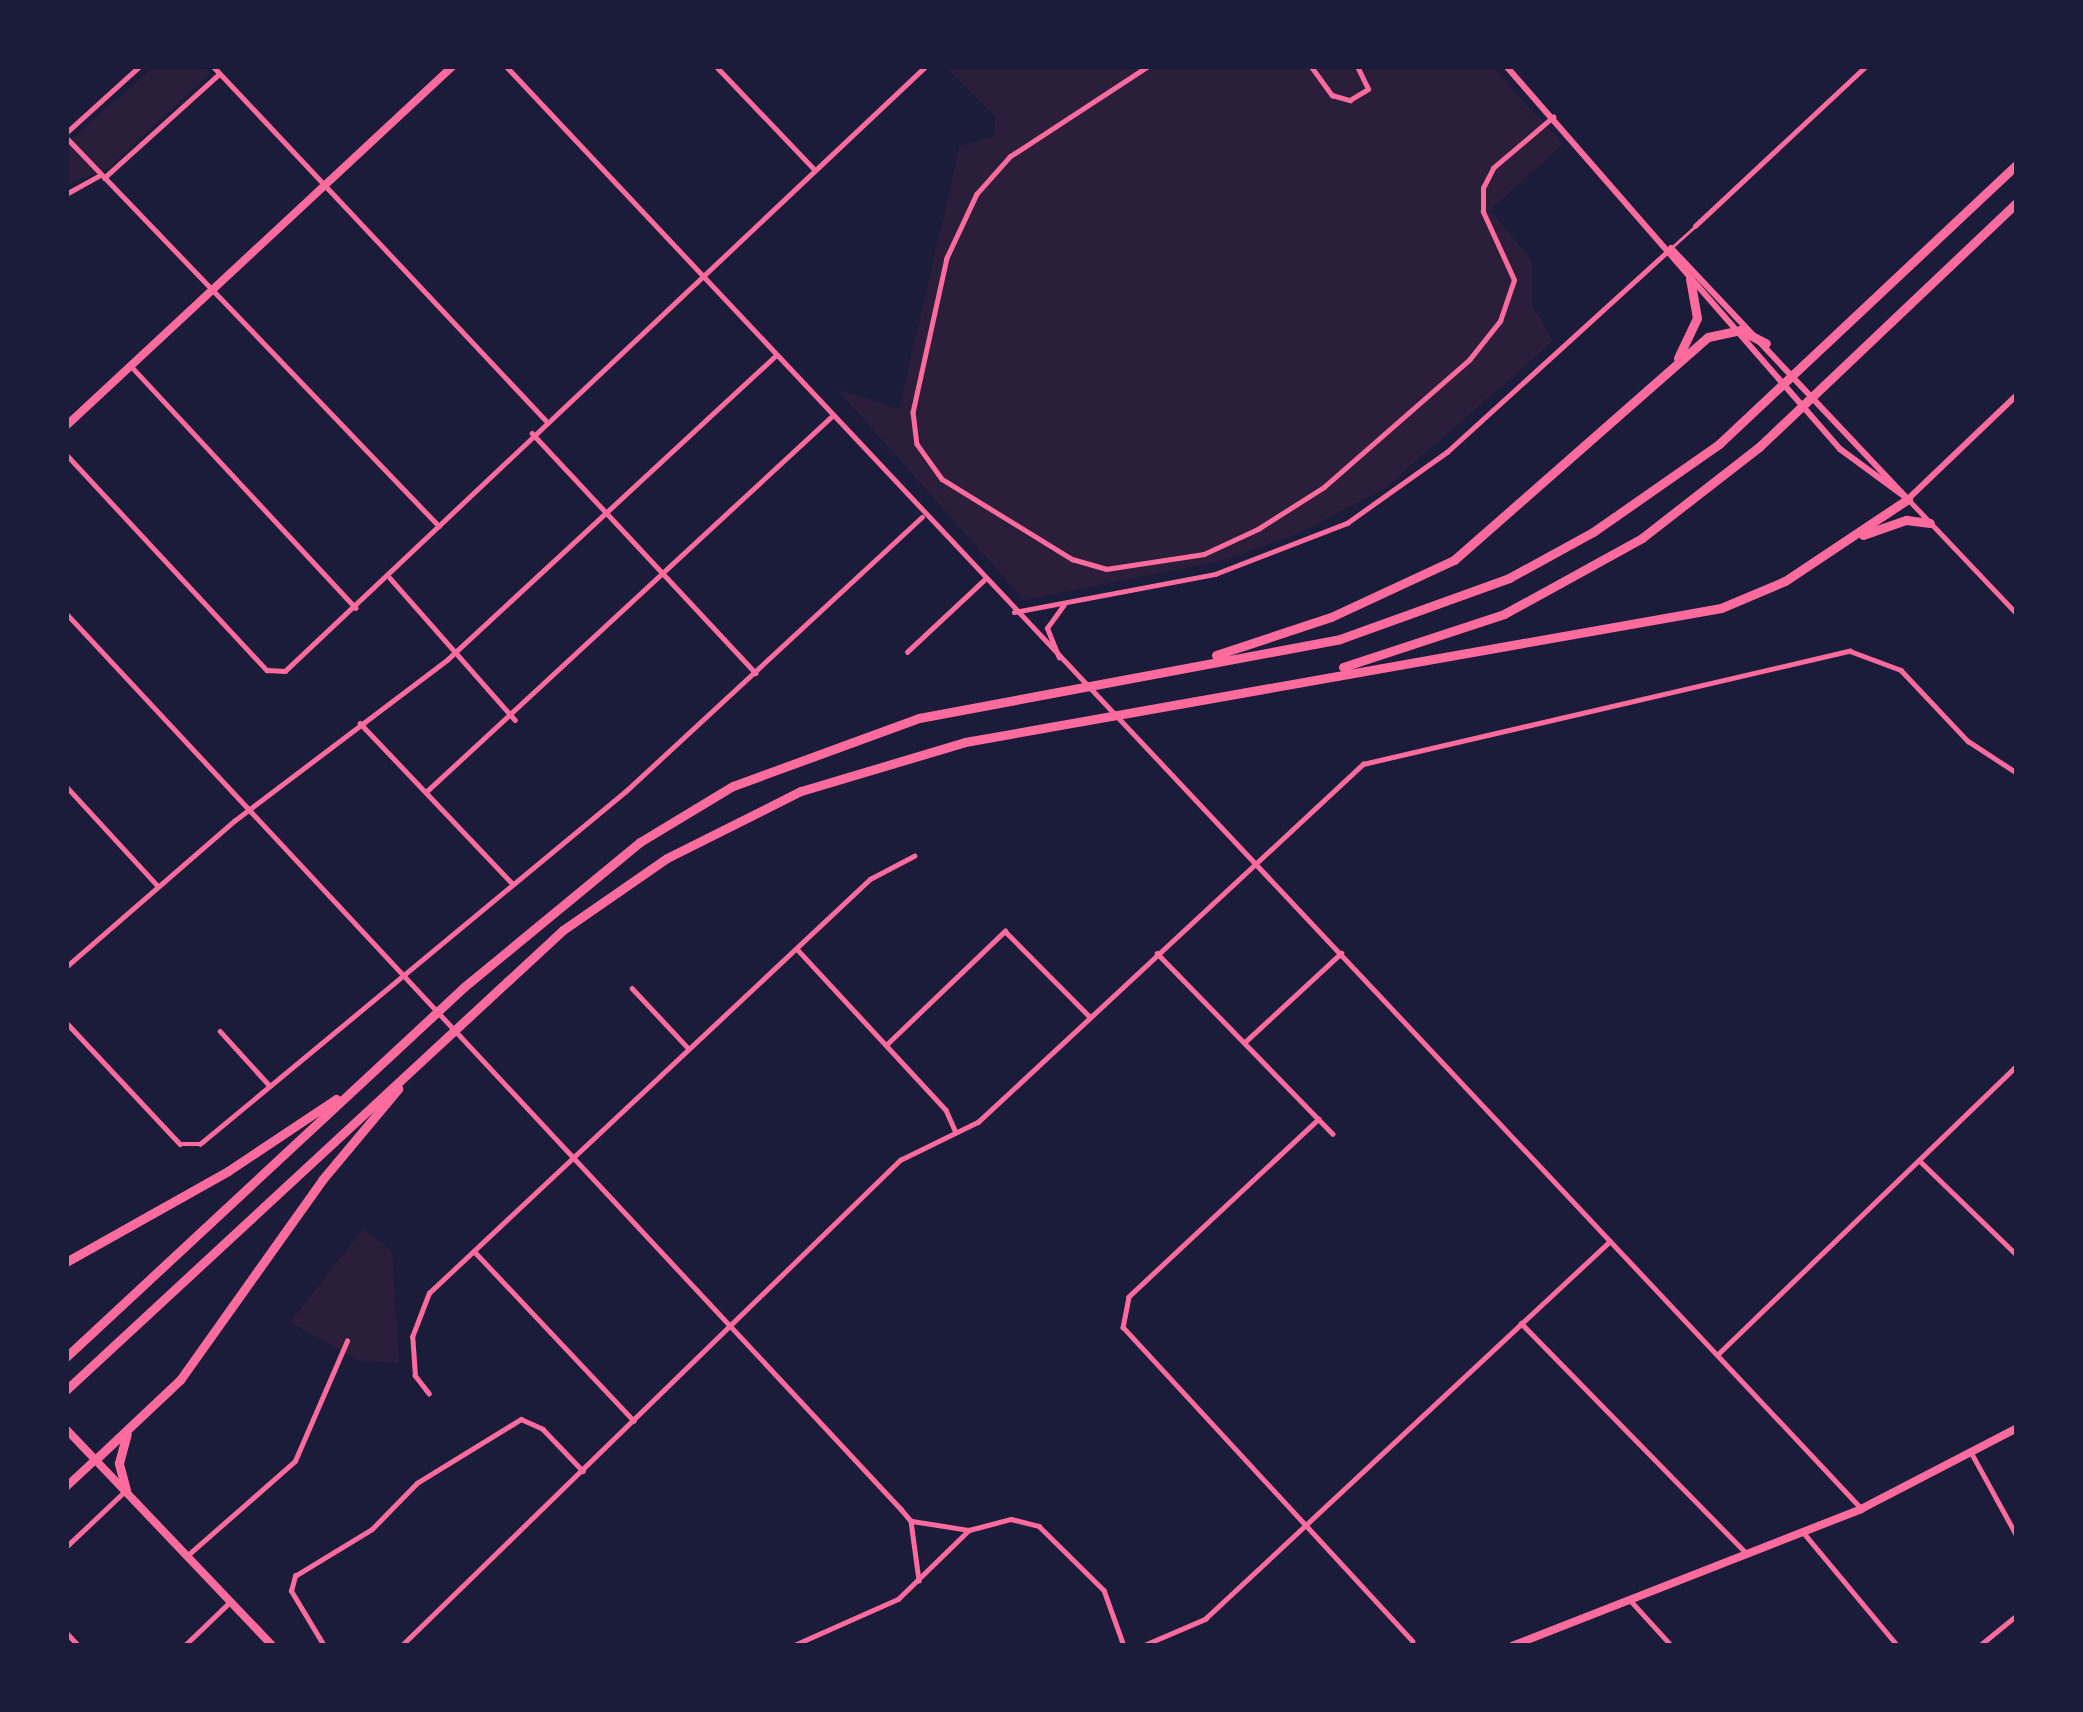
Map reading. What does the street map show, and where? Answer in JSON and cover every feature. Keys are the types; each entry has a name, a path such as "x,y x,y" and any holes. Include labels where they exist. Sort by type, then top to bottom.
{"highway":[{"path":"66,1357 464,987 602,870 733,786 919,718 1340,639 1429,613 1593,532 1719,443 2017,164"},
{"path":"1298,680 1504,614 1642,538 1759,447 2017,202"},
{"path":"1670,372 1696,318 1690,279"},
{"path":"1165,670 1331,617 1454,560 1708,337 1731,330 1766,343"},
{"path":"70,1386 563,930 667,857 801,791 964,742 1721,608 1785,581 1907,499"},
{"path":"1841,544 1889,524 1930,523"},
{"path":"95,1460 198,1358 322,1180 425,1056"},
{"path":"66,1262 228,1171 365,1079"},
{"path":"126,1490 119,1463 130,1429"}],"main road":[{"path":"66,426 453,66"},
{"path":"1512,1646 1862,1508 2017,1428"},
{"path":"66,1430 273,1646"},
{"path":"66,1487 95,1460"}],"street":[{"path":"140,66 66,135 439,526"},
{"path":"213,66 545,420"},
{"path":"506,66 1179,789 1340,953 1862,1508"},
{"path":"716,66 815,170"},
{"path":"66,454 267,670 280,672 390,578 545,420 926,66"},
{"path":"1149,66 1024,146 976,194 947,258 913,412 917,444 942,479 1072,559 1106,568 1204,554 1258,529 1324,487 1469,361 1500,322 1514,280 1483,212 1483,188 1493,167 1553,117"},
{"path":"1311,66 1332,95 1350,100 1368,89 1357,66"},
{"path":"1506,66 2017,614"},
{"path":"1014,612 1267,558 1377,506 1696,226 1865,66"},
{"path":"66,194 102,177 219,74"},
{"path":"1671,248 1731,330 1840,449 1907,499"},
{"path":"68,962 248,812 455,652 776,355"},
{"path":"131,366 356,609"},
{"path":"1907,499 2017,395"},
{"path":"426,792 832,416"},
{"path":"532,433 757,673"},
{"path":"66,1022 190,1148 513,884 757,673 924,515"},
{"path":"390,578 512,717"},
{"path":"907,652 984,580"},
{"path":"1061,663 1047,628 1065,603"},
{"path":"66,613 911,1521 919,1580"},
{"path":"401,1646 900,1160 978,1122 1351,771 1387,755 1836,651 1870,653 1901,670 1968,741 2017,773"},
{"path":"360,723 513,884"},
{"path":"66,786 158,886"},
{"path":"429,1394 415,1376 415,1321 429,1293 884,867 914,856"},
{"path":"886,1045 1005,931 1090,1018"},
{"path":"796,949 886,1045 956,1132"},
{"path":"1157,953 1333,1134"},
{"path":"1245,1042 1340,953"},
{"path":"632,988 689,1049"},
{"path":"220,1030 270,1086"},
{"path":"1717,1355 2017,1064"},
{"path":"1319,1119 1129,1297 1121,1317 1126,1335 1413,1641"},
{"path":"1919,1160 2017,1255"},
{"path":"1142,1646 1192,1630 1609,1241"},
{"path":"474,1251 634,1421"},
{"path":"1521,1323 1748,1554"},
{"path":"188,1556 295,1461 347,1341"},
{"path":"324,1646 291,1591 295,1576 372,1529 417,1484 521,1419 543,1429 583,1471"},
{"path":"1971,1452 2017,1536"},
{"path":"66,1547 126,1490"},
{"path":"911,1521 969,1530 1012,1519 1048,1532 1104,1590 1124,1646"},
{"path":"793,1646 887,1606 969,1530"},
{"path":"1803,1532 1898,1646"},
{"path":"184,1646 231,1600"},
{"path":"1630,1600 1672,1646"},
{"path":"1979,1646 2017,1615"},
{"path":"66,1632 79,1646"}],"shaded area":[{"path":"155,66 205,66 210,73 109,168 66,185 66,144"},
{"path":"945,66 1491,66 1563,144 1490,210 1532,261 1532,305 1553,341 1384,489 1297,534 1221,561 1024,600 837,389 899,409 960,146 994,136 995,116"},
{"path":"363,1229 392,1251 399,1363 359,1361 290,1322"}]}
